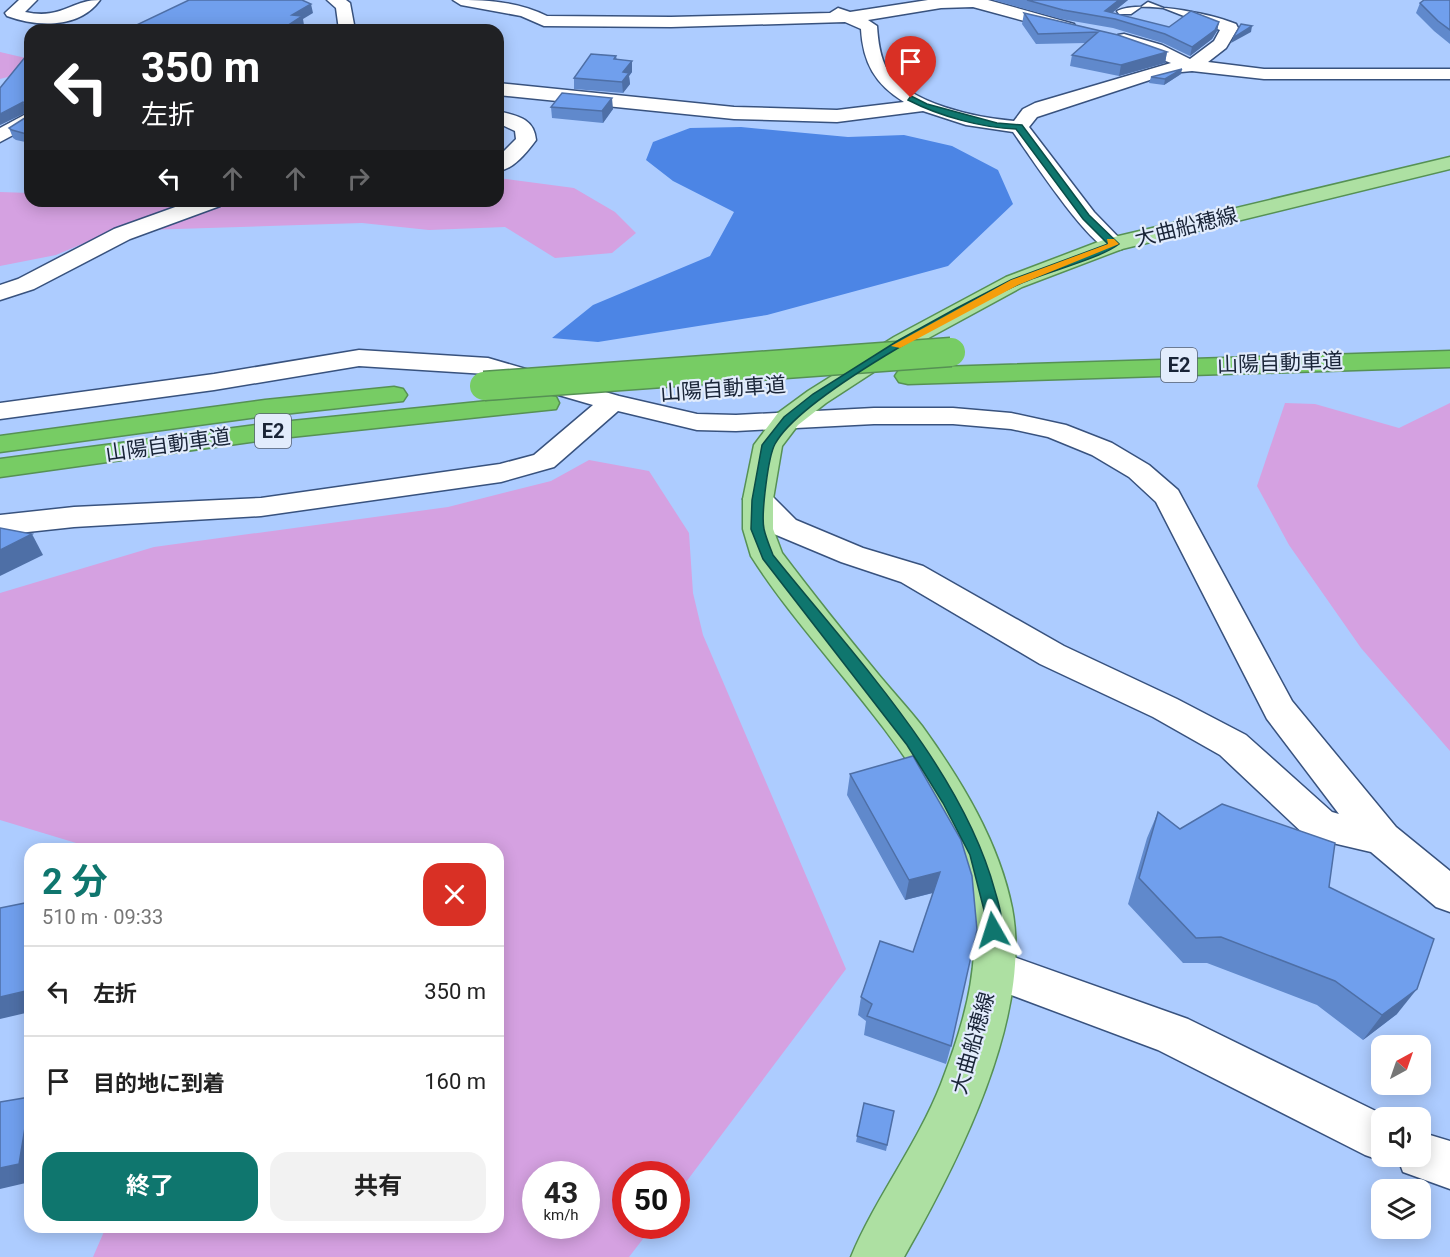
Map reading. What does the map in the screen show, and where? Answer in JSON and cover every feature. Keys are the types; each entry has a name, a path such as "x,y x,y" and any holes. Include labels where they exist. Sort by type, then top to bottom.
{"highway":[{"name":"山陽自動車道","path":"0,444 265,408 484,386 951,352 1450,339"},
{"name":"山陽自動車道","path":"0,468 283,430 546,403 908,376 1160,366 1450,359"}],"main road":[{"name":"大曲船穂線","path":"876,1257 906,1206 954,1107 980,1035 994,969 992,910 978,855 948,798 912,741 767,556 758,529 758,500 768,445 788,419 817,397 903,342 1014,282 1114,244 1450,163"}],"street":[{"path":"29,0 13,13 20,16 55,18 84,10 91,1 113,0"},
{"path":"335,0 344,6 347,24"},
{"path":"461,0 526,12 544,21 671,22 849,17 871,15 906,6 974,2 1059,26 1085,26"},
{"path":"1125,11 1141,0"},
{"path":"808,3 869,26 870,50 884,78 924,105 997,126 1019,126 1030,113 1042,107 1150,72 1192,66 1220,44 1230,28 1154,0"},
{"path":"1107,34 1156,49 1192,66 1242,74 1450,74"},
{"path":"504,90 734,113 837,116 924,105"},
{"path":"504,118 514,121 525,129 526,140 504,163"},
{"path":"0,136 24,120"},
{"path":"1019,126 1086,217 1114,244"},
{"path":"0,293 26,284 122,234 196,207"},
{"path":"0,411 214,382 359,358 402,358 488,366 612,402 697,422 736,423 788,419 953,416 1011,421 1056,431 1102,449 1139,471 1168,497 1279,710 1382,838 1450,895"},
{"path":"0,525 74,517 261,507 501,473 544,461 570,441 612,402"},
{"path":"758,500 785,527 852,555 912,574 1052,655 1165,708 1233,746 1321,826 1382,838"},
{"path":"994,969 1172,1034 1371,1133"},
{"path":"1431,1158 1450,1164"}],"shaded area":[{"path":"0,52 24,58 24,67 19,74 0,79"},
{"path":"504,179 574,188 615,212 636,233 612,253 555,258 505,227 429,230 362,223 113,231 56,255 0,266 0,192 24,193 24,207 504,207"},
{"path":"1285,403 1315,404 1399,428 1450,403 1450,751 1361,648 1289,545 1257,486"},
{"path":"589,460 649,471 689,533 693,593 703,635 846,969 690,1177 690,1161 612,1161 612,1239 643,1239 629,1257 93,1257 103,1233 504,1233 504,843 76,843 0,820 0,593 154,547 448,507 551,481"}],"water":[{"path":"741,127 848,137 904,135 952,146 998,170 1013,204 948,266 767,315 598,342 552,338 593,305 710,256 734,212 673,181 646,160 653,142 690,128"}],"building":[{"path":"189,0 302,0 311,4 292,15 302,16 290,24 139,24"},
{"path":"1027,0 1119,0 1105,11 1169,27 1191,11 1219,22 1215,30 1192,47 1165,34 1115,19 1063,10"},
{"path":"1424,0 1450,0 1450,30 1420,3"},
{"path":"1024,13 1118,35 1167,52 1121,65 1072,55 1098,32 1038,34"},
{"path":"1241,24 1252,26 1233,38"},
{"path":"591,54 616,56 614,59 632,61 623,72 629,73 622,82 574,78"},
{"path":"24,58 24,102 0,114 0,88"},
{"path":"1182,69 1165,79 1151,77"},
{"path":"562,93 612,98 602,111 551,107"},
{"path":"24,119 24,133 9,128"},
{"path":"0,528 32,534 0,550"},
{"path":"913,756 961,840 972,876 977,930 951,1046 867,1016 872,1004 861,997 880,941 913,952 940,872 909,880 850,774"},
{"path":"1222,804 1335,843 1329,887 1434,939 1417,989 1382,1015 1335,981 1221,937 1196,938 1139,878 1158,812 1180,829"},
{"path":"24,903 24,991 0,997 0,908"},
{"path":"24,1098 24,1134 19,1164 0,1168 0,1102"},
{"path":"864,1103 894,1111 887,1145 857,1136"}],"slow traffic":[{"path":"897,346 1014,282 1114,244 1110,241"}],"route":[{"path":"911,98 924,105 997,126 1019,126 1086,217 1114,244 1014,282 960,310 903,342 817,397 788,419 768,445 758,500 758,529 767,556 912,741 948,798 978,855 992,910 993,930"}]}
